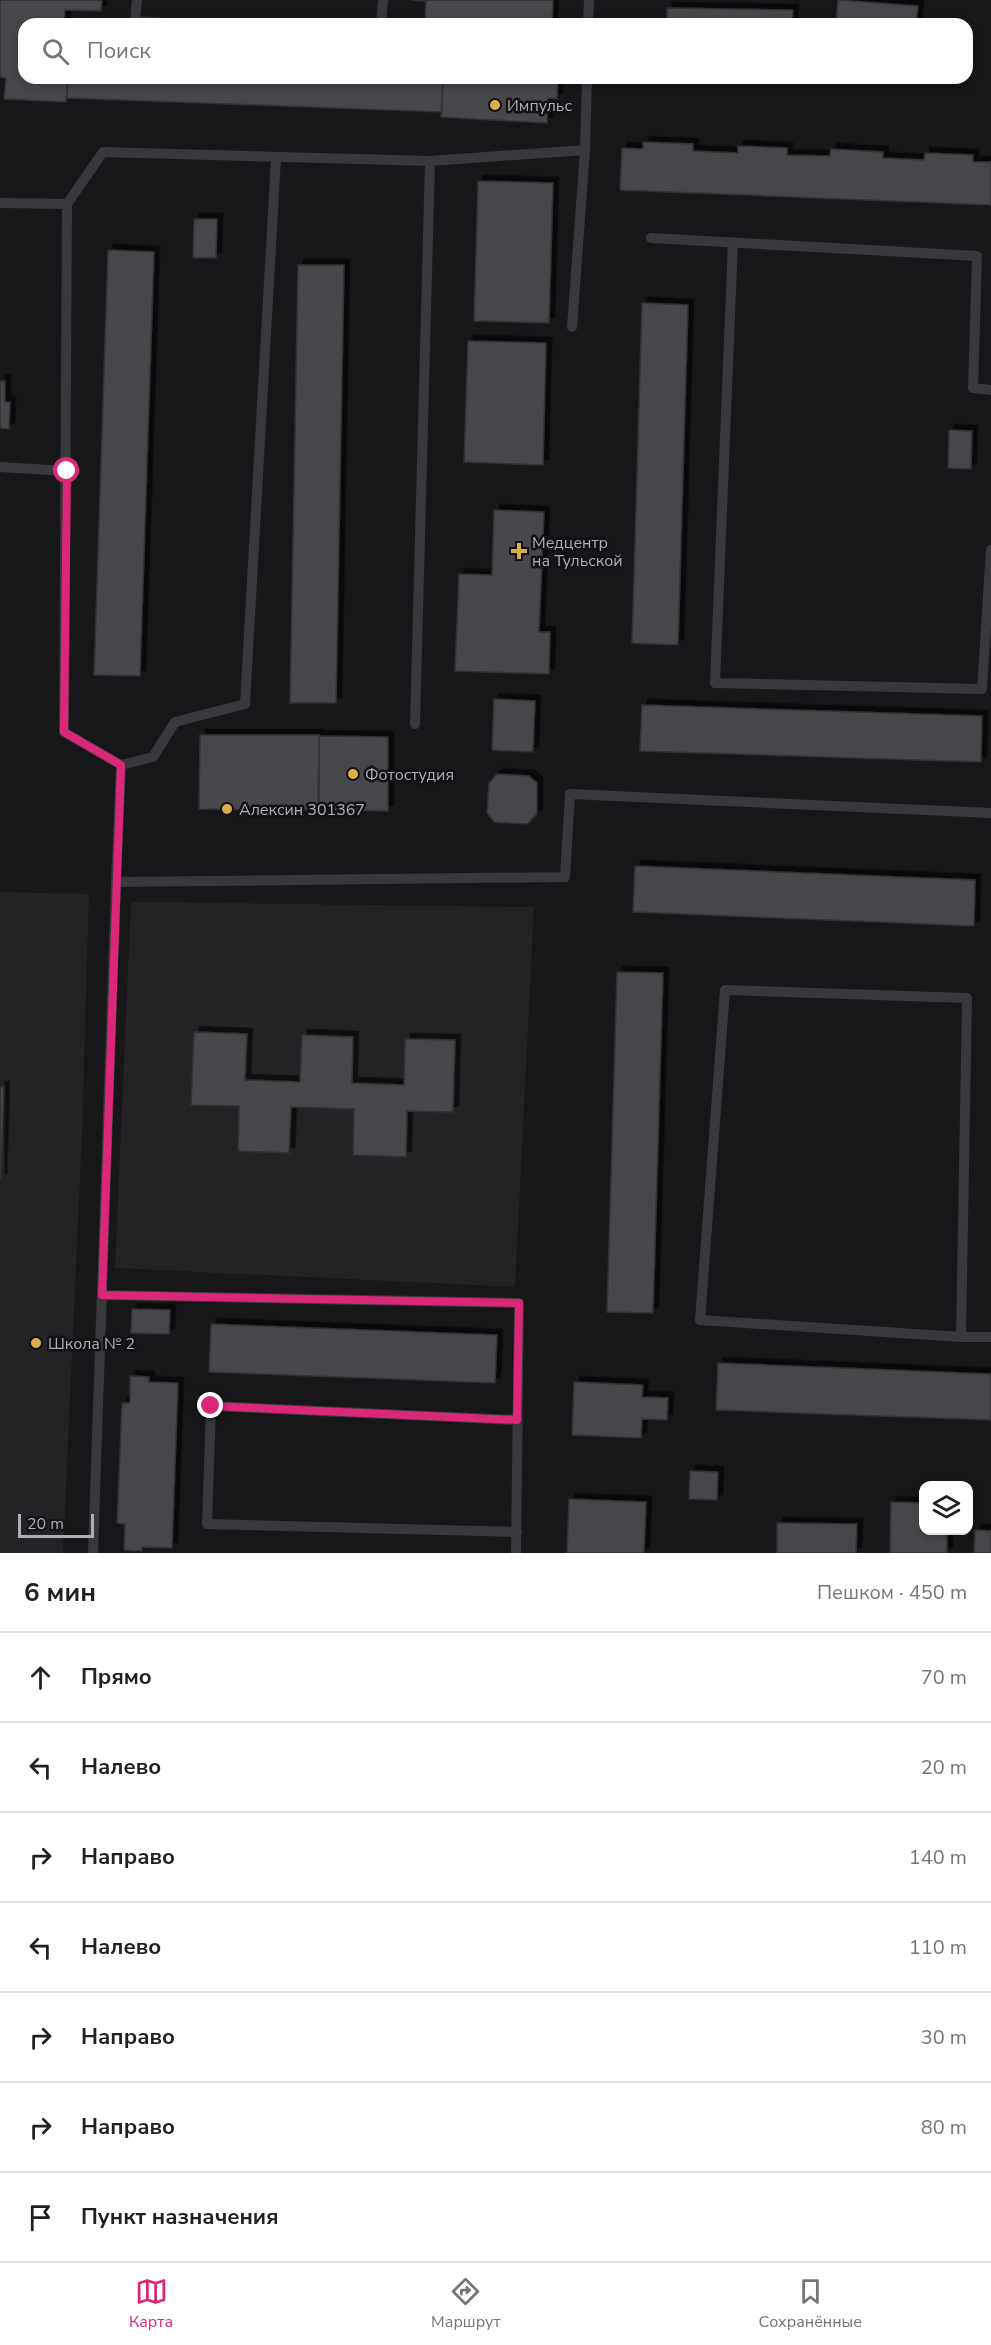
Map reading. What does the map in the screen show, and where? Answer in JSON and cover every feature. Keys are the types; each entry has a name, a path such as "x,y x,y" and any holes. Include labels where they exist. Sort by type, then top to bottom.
{"lane":[{"path":"135,18 137,0"},
{"path":"382,18 383,0"},
{"path":"588,18 589,0"},
{"path":"572,327 585,150 587,84"},
{"path":"276,158 245,704 175,722 153,757 121,765 64,732 68,204 103,152 430,161 585,150"},
{"path":"415,724 426,388 430,161"},
{"path":"0,203 68,204"},
{"path":"651,238 977,256 973,388 991,390"},
{"path":"733,242 715,683 982,689 991,550"},
{"path":"0,467 67,471"},
{"path":"93,1553 121,765"},
{"path":"116,882 565,877 570,794 991,813"},
{"path":"961,1337 967,998 725,990 700,1320 961,1337 991,1337"},
{"path":"102,1295 519,1303 516,1553"},
{"path":"517,1420 211,1406 207,1524 517,1532"}],"shaded area":[{"name":"Школа № 2","path":"0,892 89,894 82,1134 63,1553 0,1553"},
{"path":"131,902 534,907 515,1287 115,1268"}],"building":[{"path":"0,0 102,0 101,11 65,10 64,18 18,18 18,84 68,84 66,102 4,99 6,78 0,77"},
{"path":"412,0 553,0 552,18 425,18 426,1"},
{"path":"838,0 918,6 917,18 836,18"},
{"path":"667,8 793,10 792,18 667,18"},
{"path":"68,84 443,84 442,112 67,98"},
{"name":"Импульс","path":"443,84 558,84 557,99 548,98 547,123 441,117"},
{"path":"643,142 693,144 693,151 738,153 738,146 787,148 787,155 830,156 831,149 883,152 883,158 924,160 925,153 973,155 973,162 991,162 991,205 620,190 622,148 643,149"},
{"path":"478,181 553,183 549,323 474,321"},
{"path":"194,219 217,219 216,258 193,258"},
{"path":"108,250 154,252 140,676 94,675"},
{"path":"298,265 344,265 336,703 290,703"},
{"path":"642,303 688,305 678,645 632,643"},
{"path":"468,341 546,343 543,465 464,462"},
{"path":"0,381 5,381 5,402 10,402 9,429 0,428"},
{"path":"949,430 972,431 971,469 948,468"},
{"path":"494,510 544,512 539,632 550,632 549,674 455,671 459,574 492,575"},
{"path":"494,699 535,701 533,752 492,750"},
{"path":"642,705 982,716 981,762 640,751"},
{"path":"200,735 319,735 318,810 199,809"},
{"name":"Фотостудия","path":"319,736 388,737 388,811 319,810"},
{"path":"497,774 529,776 537,783 537,814 527,824 494,822 487,813 489,783"},
{"path":"635,866 975,880 974,926 633,912"},
{"path":"617,972 663,973 653,1313 607,1312"},
{"path":"194,1032 247,1034 245,1080 300,1082 302,1035 353,1037 352,1083 404,1085 405,1039 455,1040 453,1112 407,1111 406,1157 353,1155 354,1109 291,1107 289,1153 238,1151 239,1106 191,1105"},
{"path":"0,1087 4,1087 1,1179 0,1179"},
{"path":"132,1309 170,1310 169,1334 131,1333"},
{"path":"211,1324 497,1335 495,1383 209,1372"},
{"path":"718,1363 991,1374 991,1420 716,1410"},
{"path":"130,1376 149,1377 149,1382 178,1383 172,1548 142,1547 142,1551 124,1550 125,1524 117,1523 122,1403 130,1403"},
{"path":"574,1382 643,1385 642,1397 668,1398 667,1420 642,1419 641,1438 572,1435"},
{"path":"690,1471 718,1472 717,1500 689,1499"},
{"path":"569,1499 646,1502 644,1553 567,1553"},
{"path":"891,1502 919,1503 919,1535 947,1535 947,1553 890,1553"},
{"path":"777,1523 857,1524 856,1553 777,1553"},
{"path":"975,1530 991,1531 991,1553 974,1553"}],"place":[{"name":"Импульс","path":"495,105"},
{"name":"Медцентр на Тульской","path":"519,551"},
{"name":"Фотостудия","path":"353,774"},
{"name":"Алексин 301367","path":"227,809"},
{"name":"Школа № 2","path":"36,1343"}],"route":[{"path":"67,471 64,732 121,765 102,1295 519,1303 517,1420 211,1406"}]}
